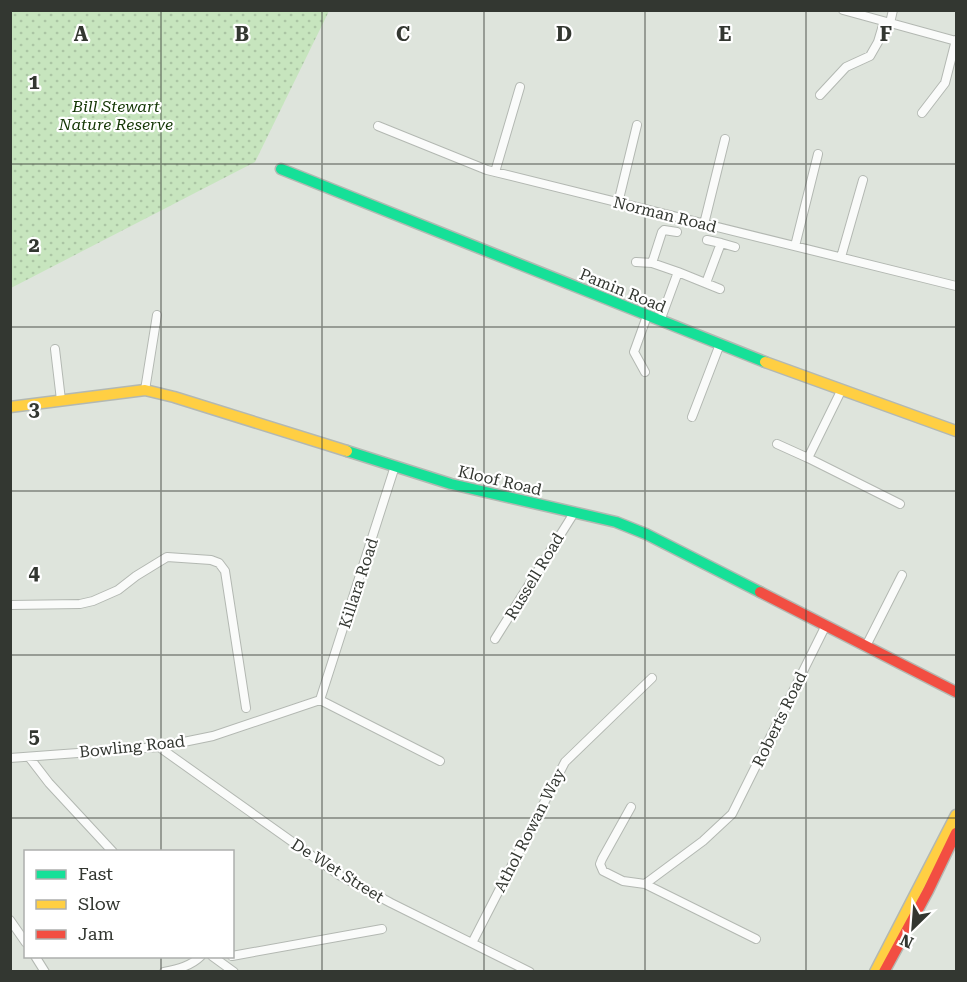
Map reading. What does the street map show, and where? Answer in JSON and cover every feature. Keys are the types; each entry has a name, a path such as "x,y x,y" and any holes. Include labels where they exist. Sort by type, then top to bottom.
{"main road":[{"name":"Pamin Road","path":"281,169 647,316 841,391 957,431"},
{"name":"Kloof Road","path":"10,407 145,390 174,397 451,484 616,522 646,534 957,692"},
{"path":"884,972 957,815"},
{"path":"875,972 957,833"}],"street":[{"path":"843,10 956,41 945,83 922,113"},
{"path":"820,95 846,68 870,56 893,10"},
{"path":"495,172 520,87"},
{"path":"618,202 637,125"},
{"name":"Norman Road","path":"378,126 495,172 957,286"},
{"path":"704,224 725,139"},
{"path":"795,246 818,154"},
{"path":"842,257 863,180"},
{"path":"652,263 662,232 664,230 677,232"},
{"path":"707,240 735,247"},
{"path":"706,283 721,243"},
{"path":"636,262 652,263 720,288"},
{"path":"660,321 678,272"},
{"path":"145,390 157,315"},
{"path":"645,372 634,352 647,316"},
{"path":"692,417 720,344"},
{"path":"55,349 61,400"},
{"path":"808,458 841,391"},
{"path":"777,444 900,504"},
{"name":"Killara Road","path":"320,700 395,466"},
{"name":"Russell Road","path":"495,639 574,513"},
{"path":"10,604 80,604 118,590 167,557 211,560 219,563 225,571 246,708"},
{"path":"866,646 902,575"},
{"name":"Roberts Road","path":"645,884 703,841 732,814 826,625"},
{"name":"Athol Rowan Way","path":"472,943 565,762 652,678"},
{"path":"320,700 440,761"},
{"name":"Bowling Road","path":"10,758 159,747 213,736 320,700"},
{"name":"De Wet Street","path":"159,747 339,875 530,972"},
{"path":"29,757 111,850"},
{"path":"631,807 602,859 603,871 618,879 645,884 756,939"},
{"path":"10,920 24,940"},
{"path":"234,955 382,929"},
{"path":"164,972 183,968 200,958"},
{"path":"214,958 234,972"}],"green space":[{"name":"Bill Stewart Nature Reserve","path":"11,10 329,11 255,162 11,288"}],"traffic: fast":[{"path":"281,169 765,362"},
{"path":"347,451 451,484 616,522 646,534 760,592"}],"traffic: slow":[{"path":"765,362 956,431"},
{"path":"10,407 145,390 347,451"},
{"path":"875,972 956,815"}],"traffic: jam":[{"path":"760,592 956,692"},
{"path":"884,972 928,891 956,833"}]}
